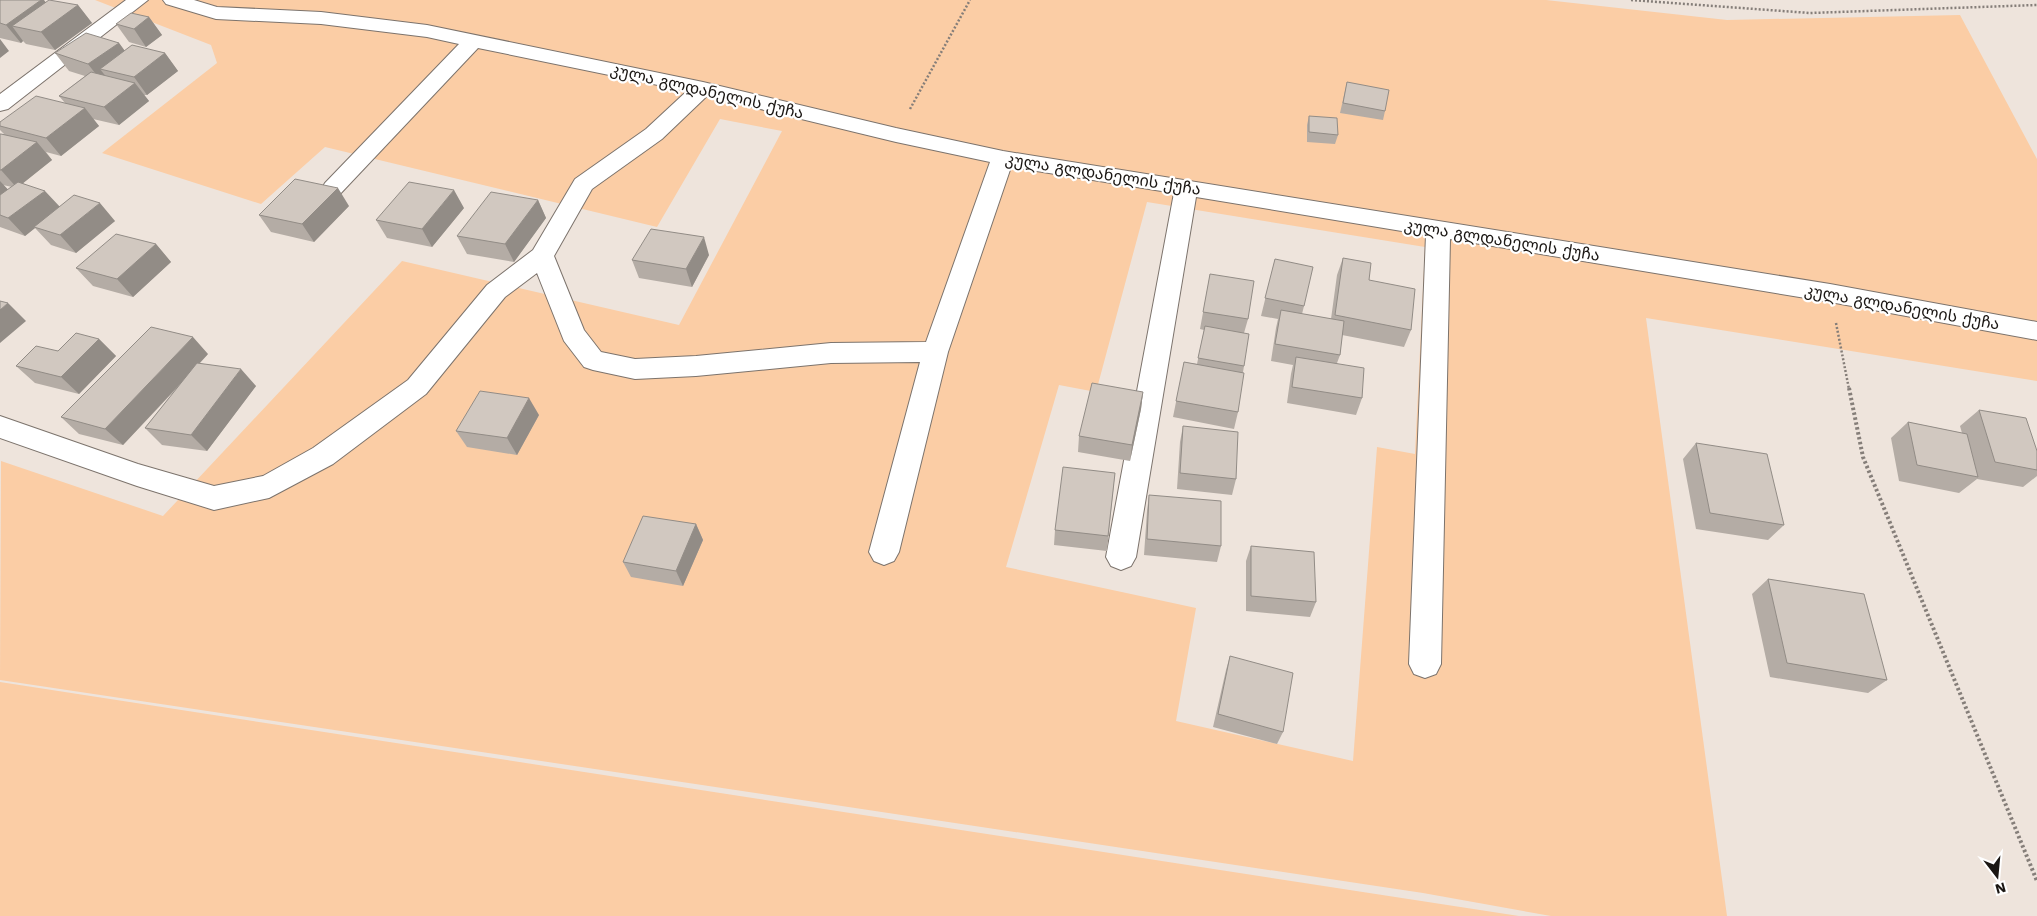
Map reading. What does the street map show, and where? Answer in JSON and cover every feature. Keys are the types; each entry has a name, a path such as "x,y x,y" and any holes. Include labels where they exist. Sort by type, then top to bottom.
{"street":[{"path":"0,104 138,0"},
{"name":"კულა გლდანელის ქუჩა","path":"173,0 216,13 321,18 427,31 703,88 896,135 1003,158 1830,294 2037,331"},
{"path":"333,188 473,40"},
{"path":"0,427 137,475 214,498 269,486 323,456 417,387 496,291 542,256 583,184 654,134 703,88"},
{"path":"884,552 935,352 1003,158"},
{"path":"1121,557 1186,188"},
{"path":"1425,664 1438,230"},
{"path":"542,256 572,334 593,360 635,369 696,366 831,353 935,352"}],"path":[{"path":"896,135 970,0"},
{"path":"1631,0 1810,13 2037,5"},
{"path":"1830,294 1863,457 2037,881"}],"shaded area":[{"path":"95,0 1546,0 1727,20 1960,15 2037,159 2037,381 1646,318 1727,916 1551,916 1423,893 0,680 1,461 163,516 402,261 679,325 782,131 720,119 657,227 325,147 261,204 102,153 217,63 211,45","holes":["1147,202 1425,247 1415,454 1377,447 1353,761 1176,721 1196,608 1006,567 1059,385 1096,392"]},
{"path":"0,682 1519,916 0,916"}],"building":[{"path":"0,0 41,0 6,25 0,23"},
{"path":"49,0 78,5 41,32 12,26"},
{"path":"131,13 149,17 134,29 116,24"},
{"path":"86,33 119,43 88,64 55,53"},
{"path":"132,45 165,53 134,77 100,69"},
{"path":"91,72 135,83 104,107 59,96"},
{"path":"1347,82 1389,90 1385,111 1343,103"},
{"path":"36,96 85,108 46,138 0,126 0,122"},
{"path":"1309,116 1337,118 1338,135 1309,132"},
{"path":"0,134 37,142 0,170"},
{"path":"295,179 338,188 302,224 259,215"},
{"path":"18,182 45,191 8,218 0,215 0,195"},
{"path":"409,182 454,190 422,229 376,220"},
{"path":"491,192 538,200 505,244 457,236"},
{"path":"74,195 100,203 60,235 34,227"},
{"path":"651,229 704,237 686,269 632,260"},
{"path":"116,234 156,244 117,279 76,268"},
{"path":"1343,258 1371,263 1369,280 1415,289 1411,330 1335,315"},
{"path":"1275,259 1313,267 1304,306 1265,298"},
{"path":"1210,274 1254,281 1248,319 1203,312"},
{"path":"0,301 8,303 0,310"},
{"path":"1281,310 1344,321 1340,355 1275,344"},
{"path":"1205,326 1249,334 1244,366 1198,358"},
{"path":"151,327 193,337 105,429 61,417"},
{"path":"76,333 99,339 61,377 16,366 36,346 58,351"},
{"path":"1296,357 1364,368 1362,398 1292,387"},
{"path":"1184,362 1244,373 1238,412 1176,401"},
{"path":"197,363 241,369 191,435 145,428"},
{"path":"1092,383 1143,392 1132,445 1079,436"},
{"path":"480,391 529,398 507,438 456,431"},
{"path":"1979,410 2026,418 2037,451 2037,470 1995,462"},
{"path":"1908,422 1967,434 1978,477 1917,465"},
{"path":"1183,426 1238,432 1236,479 1180,473"},
{"path":"1696,443 1767,454 1784,525 1710,513"},
{"path":"1063,467 1115,473 1108,536 1055,530"},
{"path":"1149,495 1221,501 1221,546 1147,539"},
{"path":"643,516 696,524 676,571 623,562"},
{"path":"1251,546 1314,552 1316,602 1251,596"},
{"path":"1768,579 1864,594 1887,680 1787,663"},
{"path":"1230,656 1293,673 1283,732 1218,714"}]}
